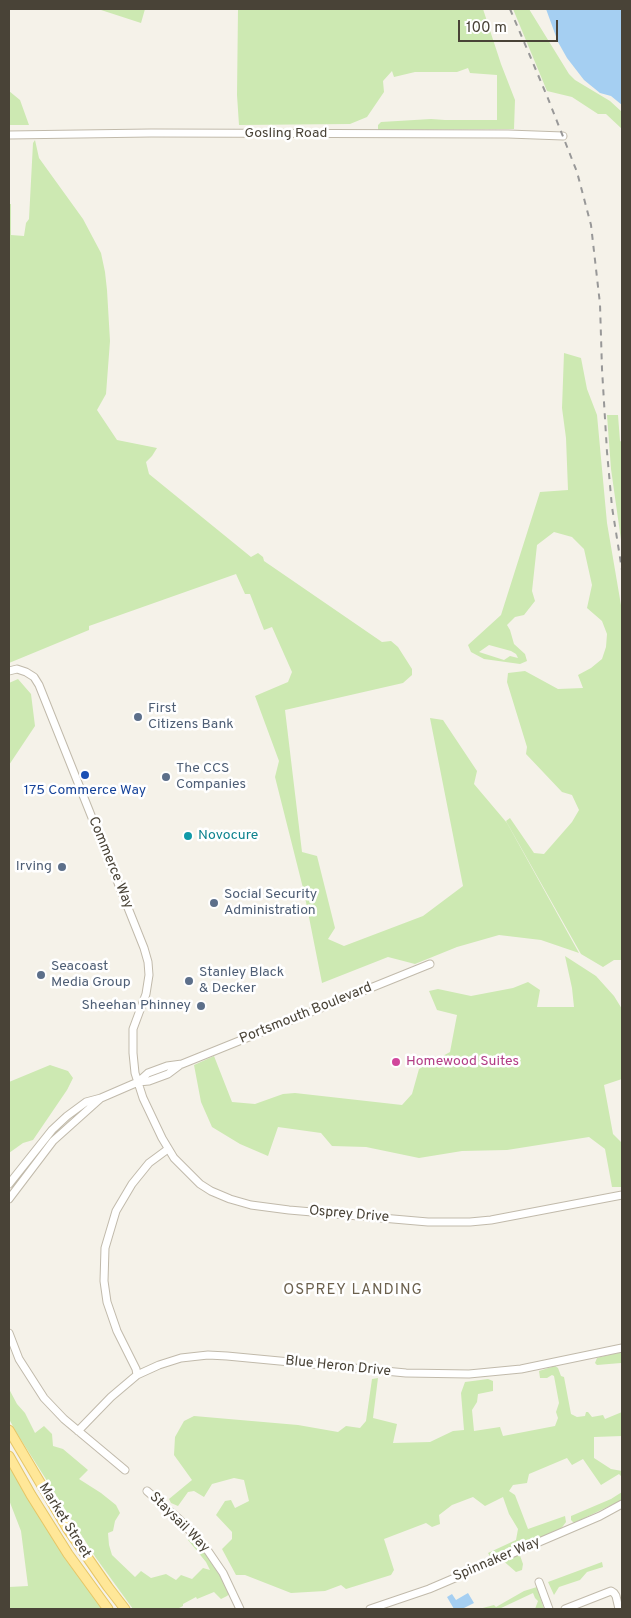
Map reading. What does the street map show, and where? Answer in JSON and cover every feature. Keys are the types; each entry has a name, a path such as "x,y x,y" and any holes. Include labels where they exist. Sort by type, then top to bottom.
{"main road":[{"name":"Market Street","path":"9,1430 67,1528 125,1609"},
{"name":"Market Street","path":"9,1456 64,1547 108,1609"}],"street":[{"name":"Gosling Road","path":"9,135 508,134 563,136"},
{"name":"Commerce Way","path":"9,671 17,669 26,672 34,677 39,685 147,957 149,969 148,986 132,1036 138,1082"},
{"name":"Portsmouth Boulevard","path":"9,1184 42,1141 59,1123 86,1102 101,1098 138,1082 149,1081 168,1074 182,1064 430,964"},
{"name":"Osprey Drive","path":"138,1082 155,1125 168,1149 191,1176 211,1191 238,1202 289,1210 412,1221 470,1222 513,1217 622,1195"},
{"name":"Portsmouth Boulevard","path":"9,1199 53,1141 101,1098"},
{"path":"137,1375 136,1369 117,1331 107,1302 104,1281 105,1248 116,1212 132,1184 149,1163 168,1149"},
{"path":"9,1333 19,1359 40,1393 53,1409 124,1470"},
{"name":"Blue Heron Drive","path":"78,1431 106,1402 137,1375 169,1361 208,1355 427,1375 469,1374 521,1369 622,1348"},
{"name":"Staysail Way","path":"147,1491 180,1520 208,1551 223,1573 240,1609"},
{"name":"Spinnaker Way","path":"370,1609 429,1589 622,1504"},
{"path":"539,1582 549,1609"},
{"path":"565,1609 611,1591 614,1593 619,1609"}],"green space":[{"path":"102,9 145,9 141,23"},
{"path":"238,9 483,9 515,100 514,129 378,130 378,125 381,122 431,119 497,120 497,75 470,73 468,68 457,72 415,72 394,77 392,71 383,81 384,92 367,117 350,124 239,125 237,95"},
{"path":"513,9 529,9 569,74 575,80 610,101 622,112 622,129 606,114 598,114 572,97 547,91"},
{"path":"9,91 20,100 29,125 9,125"},
{"path":"35,140 39,158 83,219 101,253 107,290 110,341 106,394 97,410 117,440 157,448 146,462 149,474 251,557 258,553 263,557 264,561 382,642 391,641 398,647 412,669 412,675 403,683 285,710 302,852 317,856 335,928 328,939 344,946 423,916 463,886 430,718 443,720 477,771 474,784 507,823 579,953 541,940 499,935 457,947 415,964 388,957 322,983 304,892 275,777 279,761 255,696 288,682 292,672 272,627 264,630 250,594 245,594 236,574 89,626 89,630 9,663 9,204 11,204 11,235 24,236 26,223 29,219 33,143"},
{"path":"564,353 581,358 587,389 597,415 607,523 622,611 622,960 614,960 603,967 581,954 506,821 510,818 534,853 544,854 572,822 579,810 572,795 562,792 526,754 527,747 507,682 508,673 525,671 558,689 583,688 578,675 602,659 606,647 607,634 602,621 587,608 592,585 584,549 572,537 554,532 537,545 532,591 535,601 524,615 515,617 507,625 514,644 525,654 527,661 520,664 484,659 471,652 468,645 501,615 540,492 568,490 566,438 562,408","holes":["489,645 511,651 518,658 510,656 504,660 479,652"]},
{"path":"607,415 618,415 620,441 622,442 622,547 611,469"},
{"path":"18,679 31,694 35,726 9,765 9,683"},
{"path":"565,956 596,976 614,996 622,1009 622,1079 604,1085 613,1134 621,1142 622,1187 612,1187 605,1149 589,1137 507,1150 462,1151 419,1158 366,1147 332,1146 321,1133 278,1127 268,1156 240,1144 212,1127 201,1102 194,1065 214,1056 232,1102 255,1104 283,1094 295,1093 402,1105 412,1094 419,1069 450,1052 457,1015 437,1010 429,991 438,989 471,996 513,988 528,982 540,990 537,1007 574,1007"},
{"path":"50,1065 68,1071 73,1078 33,1140 23,1143 9,1153 9,1082"},
{"path":"622,1352 622,1370 621,1363 597,1365 595,1363 597,1358"},
{"path":"555,1366 558,1368 561,1376 564,1377 571,1414 577,1417 585,1416 586,1412 588,1412 592,1417 603,1415 605,1419 622,1412 622,1436 594,1437 594,1458 611,1469 622,1471 622,1477 619,1474 601,1485 583,1459 572,1465 567,1458 529,1474 527,1483 513,1485 509,1491 515,1495 528,1529 565,1516 566,1522 560,1530 518,1550 523,1564 522,1570 516,1572 500,1558 491,1558 488,1553 516,1540 518,1529 509,1514 503,1497 485,1506 473,1497 452,1505 439,1515 440,1524 432,1527 426,1523 384,1539 394,1570 391,1575 346,1589 341,1585 325,1591 291,1593 245,1575 236,1575 222,1549 232,1539 232,1532 216,1515 225,1501 231,1500 235,1508 249,1501 244,1480 234,1478 212,1484 204,1497 194,1491 188,1492 178,1506 171,1503 169,1499 192,1480 174,1455 175,1437 184,1421 194,1416 298,1425 338,1432 346,1426 360,1428 366,1421 372,1379 378,1378 373,1418 397,1424 393,1443 430,1442 453,1431 464,1430 461,1393 465,1382 488,1379 493,1381 493,1391 478,1394 477,1402 472,1410 474,1431 500,1427 503,1436 555,1426 558,1418 556,1412 559,1403 554,1376 540,1378 539,1371"},
{"path":"9,1389 17,1404 25,1413 35,1433 44,1426 52,1434 53,1446 63,1449 88,1470 79,1479 116,1505 120,1513 115,1521 113,1531 108,1533 109,1545 112,1555 135,1577 141,1571 151,1578 166,1574 176,1580 181,1575 192,1579 203,1568 210,1570 206,1562 188,1540 191,1537 203,1550 230,1593 221,1599 214,1592 197,1599 196,1597 177,1609 133,1609 96,1558 16,1432 9,1419"},
{"path":"9,1465 66,1560 103,1609 9,1609 9,1587 28,1586 21,1531 9,1500"},
{"path":"622,1492 622,1500 574,1523 571,1520 571,1516 611,1499"},
{"path":"602,1562 603,1567 587,1572 580,1580 559,1587 554,1595 548,1582"},
{"path":"537,1587 544,1609 535,1609 538,1601 533,1593 499,1609 479,1609 494,1605 496,1607 524,1591"}],"water":[{"path":"546,9 622,9 622,105 611,96 600,93 584,80 567,58 558,42"},
{"path":"468,1593 474,1603 462,1609 454,1609 447,1597 452,1594 456,1600"}],"railway":[{"path":"510,9 577,172 591,225 600,304 607,452 612,507 622,570"}],"place":[{"name":"First Citizens Bank","path":"138,717"},
{"name":"175 Commerce Way","path":"85,775"},
{"name":"The CCS Companies","path":"166,777"},
{"name":"Novocure","path":"188,836"},
{"name":"Irving","path":"62,867"},
{"name":"Social Security Administration","path":"214,903"},
{"name":"Seacoast Media Group","path":"41,975"},
{"name":"Stanley Black & Decker","path":"189,981"},
{"name":"Sheehan Phinney","path":"201,1006"},
{"name":"Homewood Suites","path":"396,1062"}],"district":[{"name":"OSPREY LANDING","path":"353,1291"}]}
